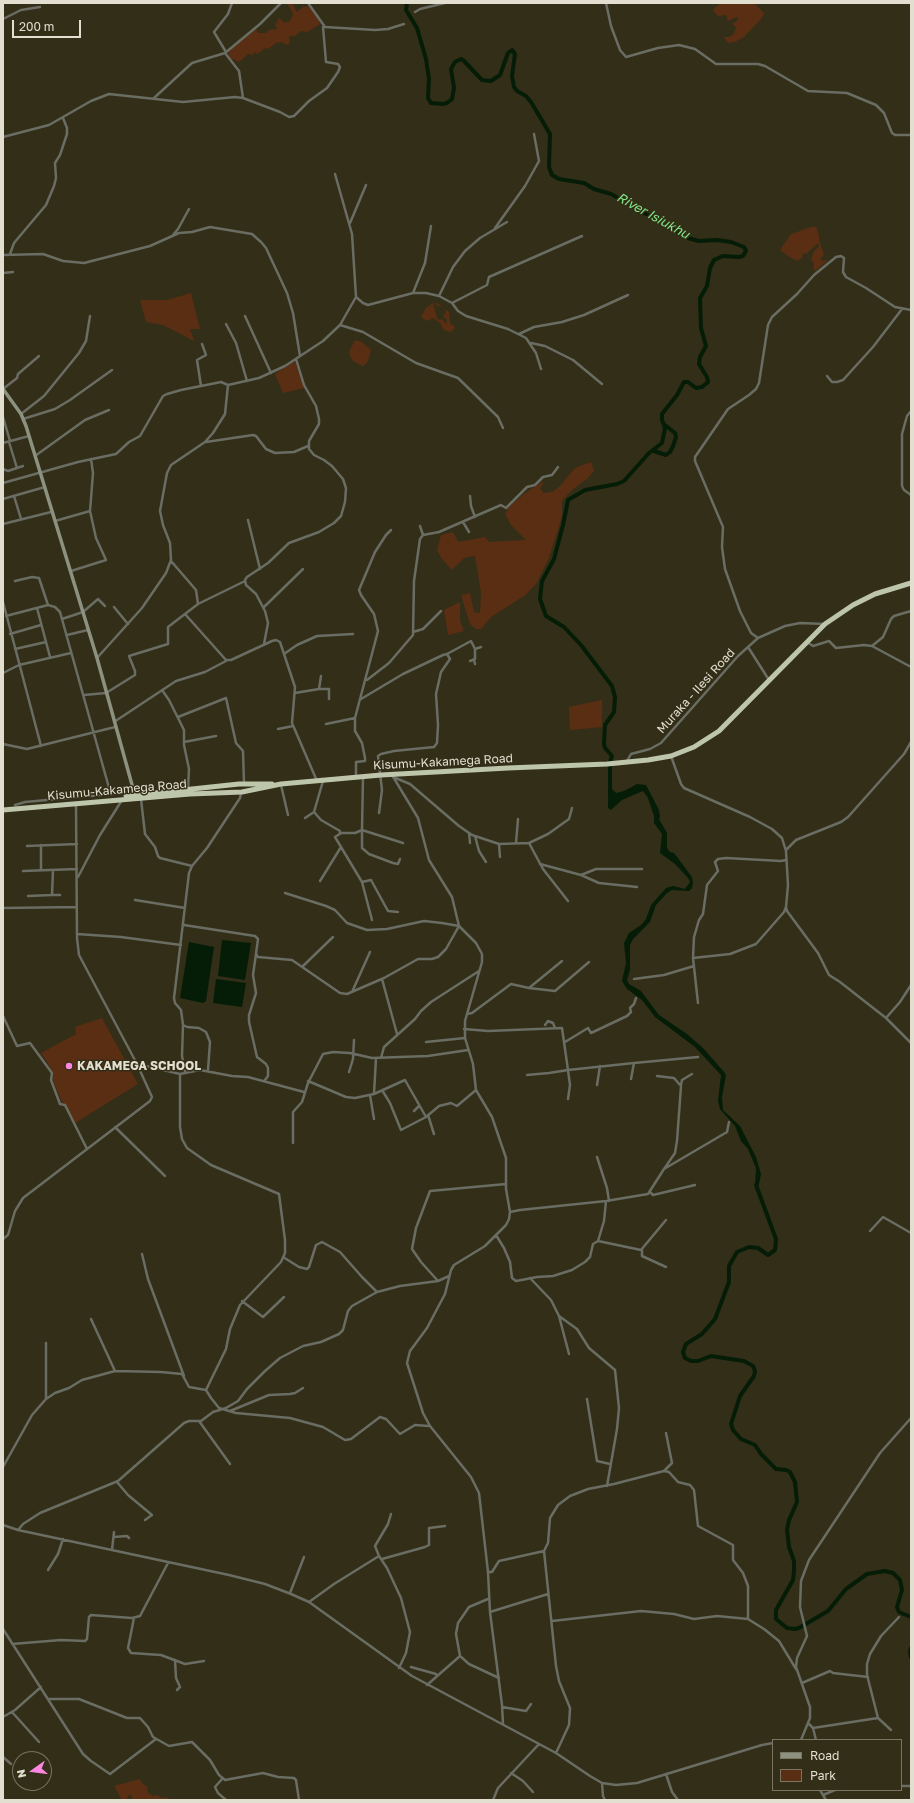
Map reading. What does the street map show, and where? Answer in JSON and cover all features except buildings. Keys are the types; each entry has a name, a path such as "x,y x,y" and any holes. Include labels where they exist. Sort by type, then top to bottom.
{"highway":[{"name":"Kisumu-Kakamega Road","path":"3,811 87,802 122,800 234,784 281,784 363,776 392,776 626,763 671,756 694,747 719,731 806,641 825,624 853,605 875,594 911,583"},
{"path":"234,784 234,792"},
{"name":"Kisumu-Kakamega Road","path":"3,806 142,796 242,792 281,784"}],"main road":[{"path":"3,389 21,414 29,436 88,630 134,792"}],"street":[{"path":"232,3 228,14 214,32 239,71 243,98"},
{"path":"153,98 192,63 226,52 260,24 280,3"},
{"path":"3,136 49,125 92,101 109,94 183,102 230,97 243,98 289,117 294,116 309,101 327,88 335,78 340,67 338,64 326,62 323,27 308,3"},
{"path":"415,12 420,9 445,3"},
{"path":"606,3 611,26 620,50 626,57 658,48 679,45 695,49 716,64 758,64 765,66 808,91 847,93 876,105 884,113 892,133 895,135 911,135"},
{"path":"3,19 21,10 40,7"},
{"path":"323,27 375,30 388,29 404,24"},
{"path":"10,254 14,242 46,205 54,186 56,178 55,163 60,155 67,134 67,128 63,118"},
{"path":"495,228 525,186 539,161 534,134"},
{"path":"3,483 91,459 116,454 129,442 140,436 164,396 181,390 221,382 228,385 247,381 271,373 323,341 340,325 356,297 353,242 350,223 335,174"},
{"path":"350,223 366,184"},
{"path":"172,235 178,229 189,209"},
{"path":"438,296 459,258 480,238 507,222"},
{"path":"413,293 425,264 431,226"},
{"path":"3,255 43,254 63,261 84,263 150,246 172,235 213,227 252,234 261,242 279,275 290,302 300,356"},
{"path":"452,303 487,285 489,277 582,236"},
{"path":"758,638 752,633 746,623 725,569 722,547 723,526 695,461 695,457 728,409 756,389 759,383 768,325 772,317 836,257 841,256 844,260 843,275 895,307 911,310"},
{"path":"3,273 13,272"},
{"path":"356,297 363,304 368,305 413,293 426,293 438,296 452,303 458,311 466,316 519,334 530,343 536,353 541,369"},
{"path":"519,334 534,327 562,322 584,315 628,295"},
{"path":"827,376 832,382 843,380 850,370 873,347 903,309"},
{"path":"21,414 44,396 80,353 86,341 90,316"},
{"path":"245,316 271,373"},
{"path":"226,324 236,343 247,381"},
{"path":"340,325 362,332 416,363 458,378 498,417 503,428"},
{"path":"530,343 544,346 573,360 602,384"},
{"path":"201,386 197,360 206,355 202,344"},
{"path":"3,389 17,378 18,374 39,356"},
{"path":"84,695 106,693 135,674 129,658 130,655 168,644 168,627 198,604 244,581 247,577 268,563 289,543 326,529 338,520 343,513 346,498 344,481 332,466 310,452 308,446 312,434 319,424 319,419 316,406 304,385 296,359"},
{"path":"23,419 55,409 112,370"},
{"path":"96,658 128,624 163,580 171,560 170,543 160,512 167,473 175,462 205,442 224,414 228,385"},
{"path":"35,456 85,420 109,410"},
{"path":"911,411 907,416 902,434 902,486 904,490 911,495"},
{"path":"3,417 17,468"},
{"path":"205,442 253,435 256,436 266,449 275,453 294,452 308,446"},
{"path":"3,443 29,436"},
{"path":"70,571 106,560 96,538 90,511 93,472 91,459"},
{"path":"3,469 8,471 23,466"},
{"path":"366,680 389,663 399,653 410,639 413,632 414,581 420,539 423,535 439,532 501,505 506,508 528,487 535,485 544,477 552,475 558,467"},
{"path":"3,499 45,487"},
{"path":"14,496 21,519"},
{"path":"470,496 471,506 475,517"},
{"path":"55,521 90,511"},
{"path":"3,524 51,512"},
{"path":"248,520 260,569"},
{"path":"463,522 469,532"},
{"path":"420,526 423,535"},
{"path":"356,777 355,763 365,761 365,758 362,743 355,731 355,718 378,631 374,614 359,590 375,552 391,530"},
{"path":"171,560 196,590 198,604"},
{"path":"264,607 303,569"},
{"path":"15,581 32,577 39,578 48,606"},
{"path":"244,581 256,594 264,607 268,623 264,644"},
{"path":"62,619 82,612 98,599 105,606"},
{"path":"3,602 10,634 41,746"},
{"path":"6,616 48,606 57,609 62,619 111,794"},
{"path":"114,607 128,624"},
{"path":"37,608 50,658"},
{"path":"413,632 423,629 442,611"},
{"path":"872,646 882,637 894,616 911,611"},
{"path":"185,614 226,660"},
{"name":"Muraka - Ilesi Road","path":"626,763 632,754 650,749 661,743 734,660 758,638 785,626 800,623 825,624"},
{"path":"10,634 41,625"},
{"path":"66,635 88,630"},
{"path":"284,654 297,645 317,636 354,634"},
{"path":"114,722 176,681 205,672 226,660 274,640 278,641 294,681 295,693 292,718 293,726 317,781"},
{"path":"360,699 403,674 472,641 475,649 475,664"},
{"path":"806,641 813,646 828,641 836,648 864,645 872,646 911,667"},
{"path":"14,649 46,642"},
{"path":"475,649 481,647"},
{"path":"748,647 769,680"},
{"path":"3,673 19,665 71,653"},
{"path":"380,813 379,805 382,790 378,758 379,755 394,751 434,748 437,743 436,694 441,672 450,659 447,654"},
{"path":"470,661 474,660"},
{"path":"319,689 321,676"},
{"path":"295,693 329,689 329,699"},
{"path":"162,690 170,700 184,730 184,742 189,770 188,790"},
{"path":"178,717 226,698 236,743 243,751 244,784"},
{"path":"326,724 355,718"},
{"path":"278,729 293,726"},
{"path":"3,744 27,749 115,727"},
{"path":"184,742 216,736"},
{"path":"786,851 796,840 842,822 848,817 904,754 911,742"},
{"path":"671,756 681,784 684,788 750,816 772,829 782,838 786,851 788,885 786,907 784,912 756,944 730,954 693,958"},
{"path":"363,776 362,848 368,854 398,864 400,859"},
{"path":"392,776 410,784 469,833 499,844 529,843 548,834 569,819 572,808"},
{"path":"392,776 418,818 429,860 449,889 459,926 478,947 482,958 467,1014 464,1038 474,1067 476,1090 492,1117 504,1151 507,1168 506,1184 510,1212 506,1225 478,1251 458,1261 451,1270 445,1294 427,1328 410,1351 407,1364 423,1413 430,1426 471,1477 479,1493 488,1572 488,1599 499,1678 503,1724"},
{"path":"305,818 314,812 323,780"},
{"path":"281,784 288,815"},
{"path":"15,805 25,802 140,792 142,796 145,834 155,847 158,856 160,858 192,866"},
{"path":"185,1072 182,1056 183,1025 180,1008 175,1003 174,998 184,925 189,873 192,866 207,848 240,798 242,792"},
{"path":"77,878 97,840 122,800"},
{"path":"3,811 76,806 83,805 87,802"},
{"path":"3,1240 8,1235 15,1211 23,1198 150,1101 152,1097 137,1064 83,965 78,949 76,806"},
{"path":"314,812 321,820 340,831 340,834"},
{"path":"516,843 518,818"},
{"path":"372,920 362,882 335,838 340,834 355,833 362,830 403,843"},
{"path":"469,833 470,843"},
{"path":"474,836 479,850 486,862"},
{"path":"529,843 539,864 568,901"},
{"path":"27,846 77,844"},
{"path":"499,844 500,857"},
{"path":"41,845 41,870"},
{"path":"320,881 341,847"},
{"path":"698,1003 693,958 696,929 703,914 707,885 718,871 716,863 717,860 726,858 786,860"},
{"path":"539,864 581,875 599,883 637,887"},
{"path":"23,871 77,869"},
{"path":"581,875 596,869 642,869"},
{"path":"52,895 53,870"},
{"path":"362,882 371,880 388,910 398,912"},
{"path":"285,893 335,910 347,923 368,930 387,929 424,921 459,926"},
{"path":"28,896 60,895"},
{"path":"135,900 185,908"},
{"path":"786,907 818,953 829,975 886,1018 911,1043"},
{"path":"3,908 77,908"},
{"path":"184,925 257,937 258,942 253,969 256,993 249,1015 249,1022 257,1057 266,1064 268,1068 268,1076 265,1080"},
{"path":"256,954 259,958 292,960 303,966 340,993 347,994 382,979 418,959 432,959 441,955 459,926"},
{"path":"77,934 122,937 181,945"},
{"path":"303,966 333,937"},
{"path":"352,992 370,952"},
{"path":"529,988 562,961"},
{"path":"467,1014 472,1013 511,984 555,991 589,962"},
{"path":"634,979 664,975 694,966"},
{"path":"381,1058 384,1047 431,1002 479,971"},
{"path":"382,979 398,1035"},
{"path":"886,1018 900,1002 911,985"},
{"path":"565,1042 588,1028 591,1034 627,1016 636,998"},
{"path":"3,1016 17,1046 30,1043 52,1074 51,1080 60,1104 65,1105 87,1149"},
{"path":"545,1025 548,1021 553,1023 556,1028"},
{"path":"183,1025 187,1027 199,1028 206,1032 210,1042 208,1070"},
{"path":"464,1029 488,1031 562,1028 570,1085 568,1099"},
{"path":"426,1042 464,1038"},
{"path":"349,1072 354,1054 354,1040"},
{"path":"293,1143 293,1112 302,1102 308,1081 323,1054 333,1052 381,1058 428,1056 468,1050"},
{"path":"527,1075 600,1066 698,1057"},
{"path":"374,1094 376,1058"},
{"path":"631,1079 634,1063"},
{"path":"137,1064 180,1074 192,1070 208,1070 232,1076 248,1076 304,1092"},
{"path":"597,1085 600,1066"},
{"path":"180,1074 182,1079 180,1127 182,1139 187,1148 211,1165 279,1194 285,1240 283,1256 271,1272 242,1301 234,1318 226,1349 206,1390"},
{"path":"650,1192 675,1153 682,1080 692,1074"},
{"path":"657,1076 674,1078 681,1086"},
{"path":"308,1081 346,1097 355,1098 374,1094 405,1080 419,1106 427,1116 434,1134"},
{"path":"382,1090 390,1103 401,1130 427,1116 439,1106 451,1104 457,1106 476,1090"},
{"path":"370,1095 374,1119"},
{"path":"414,1111 419,1106"},
{"path":"664,1169 727,1132 729,1122"},
{"path":"115,1127 165,1176"},
{"path":"496,1235 510,1262 513,1280 553,1276 572,1270 585,1262 590,1257 593,1244 598,1240 606,1216 608,1201 607,1188 597,1157"},
{"path":"438,1281 412,1250 416,1228 430,1191 506,1184"},
{"path":"510,1212 608,1201 650,1192 652,1195 695,1185"},
{"path":"870,1231 883,1217 911,1233"},
{"path":"666,1220 642,1250 642,1256 666,1268"},
{"path":"598,1240 642,1250"},
{"path":"283,1256 299,1267 306,1269 309,1267 316,1245 322,1242 340,1252 362,1278 377,1292"},
{"path":"142,1254 148,1279 189,1387 206,1390 219,1408 230,1412 290,1418 323,1427 345,1440 351,1439 380,1417 386,1419 400,1434 415,1425 430,1426"},
{"path":"18,1530 23,1524 40,1513 117,1482 184,1423 189,1421 199,1421 219,1408 226,1408 238,1401 247,1389 265,1371 290,1352 303,1346 331,1339 339,1334 343,1330 348,1311 352,1306 377,1292 400,1286 438,1281 449,1276"},
{"path":"530,1278 551,1300 559,1316 569,1354"},
{"path":"242,1301 262,1317 284,1297"},
{"path":"559,1316 574,1326 589,1348 615,1370 619,1408 616,1436 607,1486"},
{"path":"91,1319 115,1371"},
{"path":"46,1343 46,1399"},
{"path":"3,1467 32,1415 46,1399 55,1393 69,1388 94,1375 115,1371 161,1372 182,1374 184,1376"},
{"path":"230,1412 269,1395 295,1393 303,1388"},
{"path":"587,1399 597,1461 610,1464"},
{"path":"797,1670 797,1658 807,1636 800,1607 800,1597 802,1581 809,1560 880,1453 911,1418"},
{"path":"199,1421 230,1464"},
{"path":"556,1753 569,1725 570,1708 559,1681 556,1666 548,1594 544,1551 548,1544 550,1518 558,1505 579,1491 607,1486 664,1471 672,1464 666,1432"},
{"path":"664,1471 669,1472 675,1480 692,1487 698,1526 733,1545 733,1560 743,1573 748,1586 748,1619"},
{"path":"117,1482 128,1495 152,1515 145,1520"},
{"path":"390,1514 388,1524 375,1546 401,1598 410,1632 406,1652 399,1668"},
{"path":"3,1525 18,1530 265,1584 309,1602 399,1668 427,1685 556,1753 602,1783 616,1785 637,1783 772,1743"},
{"path":"382,1559 429,1545 429,1528 445,1526"},
{"path":"112,1550 114,1532"},
{"path":"114,1537 127,1536 129,1538"},
{"path":"48,1570 53,1564 63,1540"},
{"path":"488,1572 492,1572 499,1561 544,1551"},
{"path":"309,1602 334,1584 379,1556"},
{"path":"290,1594 304,1557"},
{"path":"12,1644 85,1641 91,1614 134,1618 140,1616 168,1563"},
{"path":"490,1612 548,1594"},
{"path":"488,1599 469,1607 458,1623 456,1634 460,1656 469,1664 499,1678"},
{"path":"552,1621 641,1611 674,1614 694,1619 717,1616 748,1619 764,1628 779,1640 797,1670 810,1707 808,1724 801,1739"},
{"path":"891,1730 878,1718 868,1677 867,1664 870,1654 881,1636 899,1617"},
{"path":"134,1618 128,1648 131,1653 161,1655 185,1664 204,1661"},
{"path":"3,1629 49,1698 83,1754 110,1774 156,1739"},
{"path":"427,1685 460,1656"},
{"path":"175,1660 176,1678 180,1686 177,1690"},
{"path":"411,1667 436,1674 437,1676"},
{"path":"802,1683 830,1671 833,1673 868,1677"},
{"path":"3,1717 12,1712 41,1687"},
{"path":"49,1698 79,1699 89,1701 127,1718 140,1718 156,1739 169,1746 192,1742 210,1760 222,1780"},
{"path":"502,1707 526,1711 531,1704"},
{"path":"12,1712 39,1742"},
{"path":"813,1728 878,1718"},
{"path":"808,1724 813,1728 816,1739"},
{"path":"493,1800 498,1788 539,1744"},
{"path":"3,1756 11,1764"},
{"path":"226,1800 218,1793 215,1787 222,1780 230,1780 263,1773 278,1777 294,1778 296,1780 299,1800"},
{"path":"511,1774 523,1782 533,1792"},
{"path":"666,1774 672,1792 678,1800"},
{"path":"602,1783 603,1796 605,1800"},
{"path":"821,1791 826,1800"},
{"path":"823,1795 831,1791"}],"green space":[{"path":"287,3 292,3 297,12 303,7 308,6 317,17 320,24 307,32 301,31 294,37 292,35 289,37 290,42 288,45 281,42 276,43 268,49 265,48 258,54 254,52 253,55 248,54 239,62 230,58 228,52 256,29 258,33 266,33 269,30 277,29 275,25 276,22 279,25 277,21 279,18 285,23 290,21 293,14"},
{"path":"720,3 754,3 764,13 762,18 744,37 735,42 728,43 724,37 730,37 734,34 736,27 732,24 738,20 737,17 728,21 726,15 718,16 713,10"},
{"path":"811,227 816,227 819,235 819,240 824,255 820,259 822,261 827,261 815,271 813,268 814,264 811,259 814,251 819,247 818,243 806,254 803,253 802,258 797,261 780,250 791,234"},
{"path":"191,293 200,329 190,329 194,341 163,325 146,322 140,300 167,300"},
{"path":"436,302 444,308 436,305"},
{"path":"433,303 437,318 439,320 442,319 446,324 447,320 443,316 446,312 444,308 449,312 450,324 455,328 451,332 444,330 441,324 433,318 427,321 421,317 426,308"},
{"path":"355,340 362,342 371,350 368,361 363,366 353,361 350,356 349,352"},
{"path":"295,361 304,388 283,393 275,374"},
{"path":"591,462 594,471 562,501 562,516 556,536 548,560 536,584 524,596 491,617 481,629 476,629 470,624 461,595 470,593 474,612 480,613 481,593 475,556 464,558 452,570 442,559 437,550 441,535 453,532 458,542 485,537 489,542 526,540 511,525 505,514 509,507 525,493 544,481 540,489 544,493 552,492 560,486 575,468"},
{"path":"460,602 460,621 464,631 448,635 444,610"},
{"path":"602,700 602,727 570,730 569,707"},
{"path":"102,1018 138,1084 75,1123 66,1105 62,1102 52,1078 54,1073 41,1053 76,1034 75,1027"},
{"path":"140,1779 142,1783 148,1787 147,1792 153,1796 158,1795 161,1798 168,1797 169,1800 133,1800 130,1794 127,1798 128,1800 122,1800 114,1786"}],"shaded area":[{"path":"608,783 612,783 612,789 616,793 624,791 637,784 646,785 659,810 659,819 667,833 667,848 670,852 674,853 692,877 693,883 692,888 689,891 672,890 667,893 656,905 650,922 633,939 630,945 630,970 627,980 629,984 641,991 659,1015 687,1034 703,1048 725,1073 726,1075 722,1097 723,1110 740,1126 756,1157 761,1174 758,1189 756,1190 756,1168 748,1149 741,1141 735,1126 720,1109 718,1101 721,1075 695,1047 655,1017 642,1000 627,989 622,981 626,963 624,943 629,933 641,925 646,919 651,905 666,888 673,886 685,889 690,882 675,864 660,853 662,834 654,823 654,816 648,798 643,791 622,800 611,810 608,808"},
{"path":"222,940 251,943 245,980 218,976"},
{"path":"189,942 214,947 206,1001 203,1003 180,998"},
{"path":"216,979 246,983 242,1007 213,1003"}],"waterway":[{"name":"River Isiukhu","path":"407,3 406,10 417,28 426,59 429,79 428,98 431,103 443,104 452,99 454,88 451,69 455,62 461,59 482,80 491,81 500,75 508,53 512,50 515,54 512,76 514,87 531,102 550,134 549,167 552,175 559,179 584,183 594,189 611,194 688,238 699,241 717,240 731,242 744,247 746,251 743,256 723,256 714,260 710,268 707,286 700,298 701,328 706,346 700,357 699,364 707,377 708,382 702,387 696,388 688,382 684,382 677,395 662,414 662,420 665,428 662,443 649,453 624,481 617,484 585,490 568,500 554,559 542,581 540,599 546,616 564,627 581,645 612,686 615,697 614,712 605,725 604,744 605,748 612,756 610,762 610,789"},
{"path":"654,451 666,455 670,452 673,446 676,437 675,433 665,425"},
{"name":"River Isiukhu","path":"756,1185 776,1239 775,1250 768,1255 758,1248 749,1247 737,1252 729,1266 729,1282 715,1319 702,1334 686,1344 683,1352 685,1358 691,1361 698,1361 711,1356 744,1361 753,1366 755,1371 754,1376 740,1396 731,1424 733,1430 741,1439 755,1445 761,1454 776,1469 790,1472 795,1482 797,1502 789,1520 787,1530 789,1547 794,1561 793,1580 776,1610 776,1619 787,1628 799,1628 828,1611 846,1589 867,1574 885,1571 893,1573 900,1580 902,1590 897,1607 899,1612 911,1617"},
{"name":"River Isiukhu","path":"911,1648 911,1657"}],"place":[{"name":"KAKAMEGA SCHOOL","path":"69,1066"}]}
